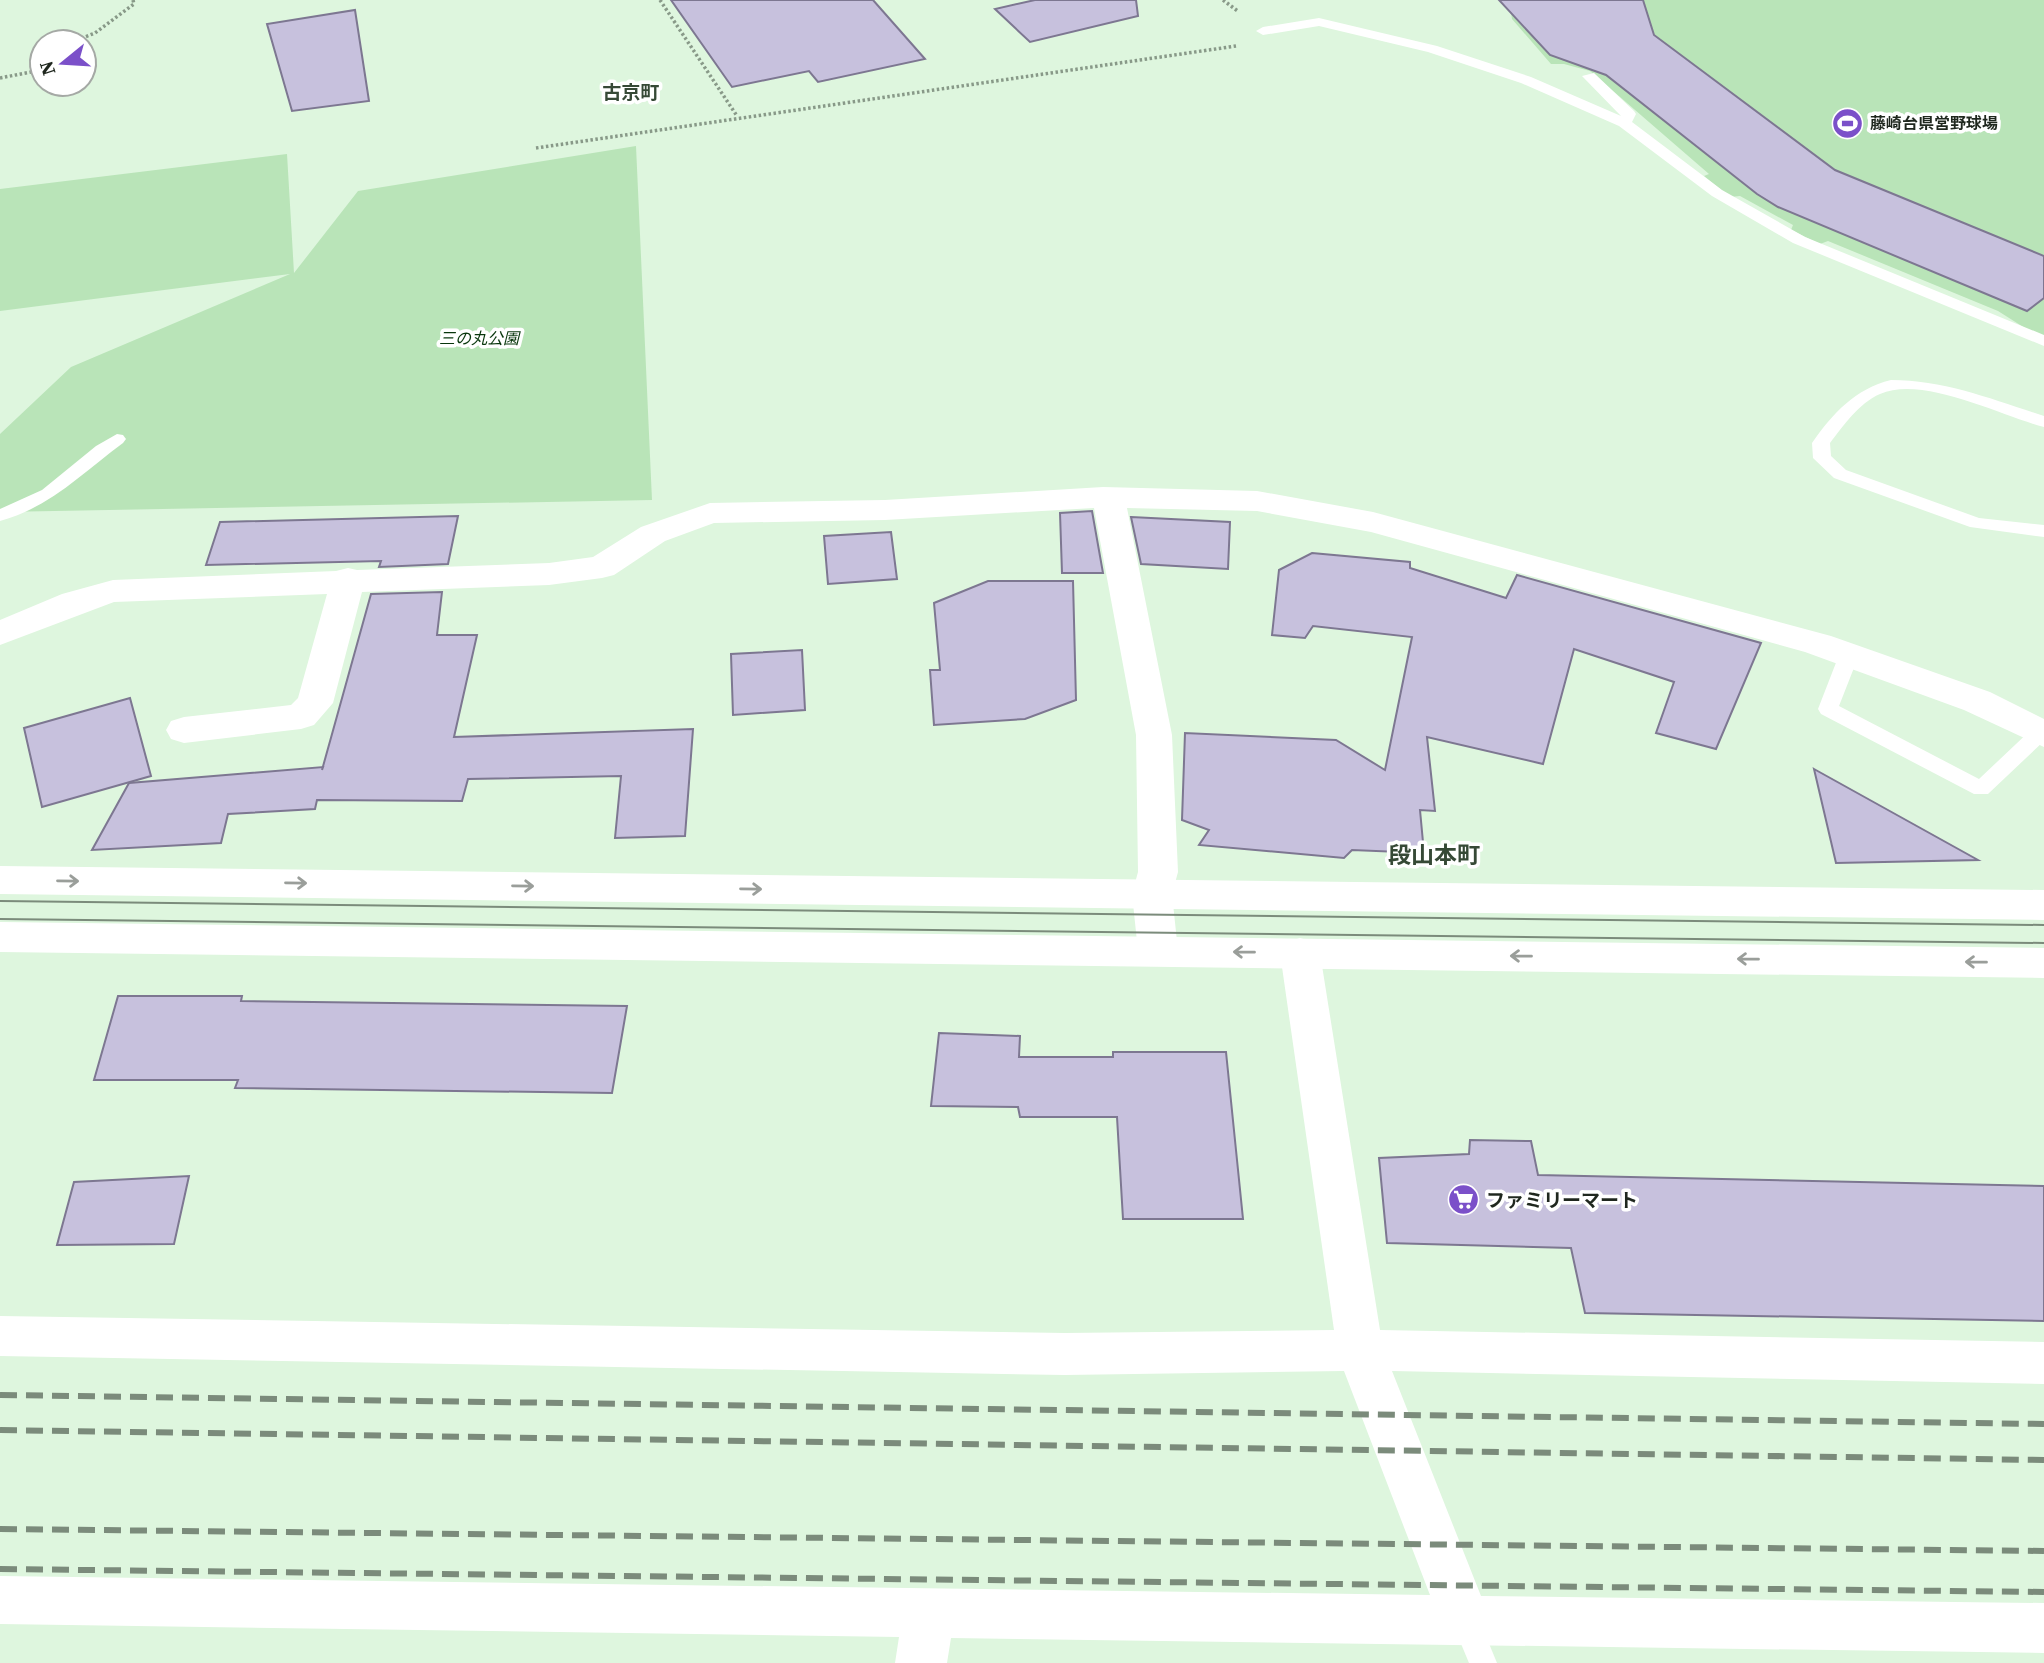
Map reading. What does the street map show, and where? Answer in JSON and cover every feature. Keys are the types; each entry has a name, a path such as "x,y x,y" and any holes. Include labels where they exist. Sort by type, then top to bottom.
{"street":[{"path":"1102,496 1110,505 1154,735 1158,872 1152,894 1158,951"},
{"path":"0,633 74,602 113,591 348,579 549,574 602,567 653,534 710,513 885,510 1102,496 1257,501 1373,523 1615,587 1849,655 1977,701 2043,733"},
{"path":"184,730 301,716 316,703 348,579"},
{"path":"0,880 2044,905"},
{"path":"0,937 2044,963"},
{"path":"1300,953 1360,1350 1475,1642"},
{"path":"0,1336 1065,1354 1360,1350 2044,1363"},
{"path":"0,1600 929,1612 1475,1642 2044,1628"},
{"path":"921,1663 929,1612"}],"lane":[{"path":"1263,31 1319,22 1432,50 1526,80 1624,123 1717,193 1799,240 2044,341"},
{"path":"1589,76 1629,114 1624,123"},
{"path":"2044,422 1929,387 1901,385 1877,388 1862,398 1821,443 1822,458 1840,474 1976,523 2044,531"},
{"path":"0,515 51,494 68,482 88,458 117,439"},
{"path":"1849,655 1828,709 1981,789 2043,733"}],"path":[{"path":"98,31 134,4 133,0"},
{"path":"660,0 737,117"},
{"path":"536,148 1275,40 1223,0"},
{"path":"0,78 28,73"}],"green space":[{"name":"藤崎台県営野球場","path":"1509,0 2044,0 2044,340 1998,311 1828,241 1820,244 1791,230 1793,225 1740,196 1730,197 1704,176 1709,174 1590,71 1564,64 1551,64 1512,19"},
{"name":"三の丸公園","path":"636,146 652,500 0,512 0,434 71,367 290,274 0,311 0,189 287,154 294,273 358,191"}],"building":[{"path":"671,0 873,0 925,59 818,82 809,71 732,87"},
{"path":"1035,0 1136,0 1138,16 1030,42 995,9"},
{"path":"1499,0 1643,0 1654,35 1835,170 2044,256 2044,298 2027,311 1778,207 1757,194 1606,75 1550,55"},
{"path":"355,10 369,101 292,111 267,24"},
{"path":"1092,511 1103,573 1062,573 1060,513"},
{"path":"458,516 448,564 379,567 381,561 206,565 220,522"},
{"path":"1131,517 1230,522 1228,569 1141,564"},
{"path":"891,532 897,579 828,584 824,536"},
{"path":"1312,553 1410,562 1410,568 1506,598 1517,575 1761,643 1716,749 1656,733 1674,682 1574,649 1543,764 1427,737 1435,811 1420,810 1424,853 1352,850 1344,858 1199,845 1209,830 1182,820 1185,733 1336,740 1385,770 1412,637 1313,626 1305,638 1272,635 1279,570"},
{"path":"988,581 1073,581 1076,700 1025,719 934,725 930,670 940,670 934,603"},
{"path":"442,592 437,635 477,635 454,737 693,729 685,836 615,838 621,776 468,779 462,801 317,800 315,809 228,814 221,843 92,850 129,783 323,767 371,594"},
{"path":"802,650 805,710 733,715 731,654"},
{"path":"130,698 151,776 42,807 24,728"},
{"path":"1814,769 1978,860 1836,863"},
{"path":"118,996 242,996 241,1001 627,1006 612,1093 235,1088 238,1080 94,1080"},
{"path":"939,1033 1020,1036 1019,1057 1113,1057 1113,1052 1226,1052 1243,1219 1123,1219 1117,1117 1020,1117 1018,1107 931,1106"},
{"path":"1470,1140 1531,1141 1538,1175 2044,1186 2044,1321 1585,1313 1571,1248 1387,1243 1379,1158 1469,1154"},
{"path":"189,1176 174,1244 57,1245 74,1182"}],"tram line":[{"path":"0,901 2044,925"},
{"path":"0,919 2044,943"}],"railway":[{"path":"0,1395 2044,1424"},
{"path":"0,1430 2044,1460"},
{"path":"0,1529 2044,1551"},
{"path":"0,1569 2044,1592"}],"place":[{"name":"藤崎台県営野球場","path":"1847,123"},
{"name":"ファミリーマート","path":"1463,1200"}],"district":[{"name":"古京町","path":"631,92"},
{"name":"段山本町","path":"1434,855"}]}
